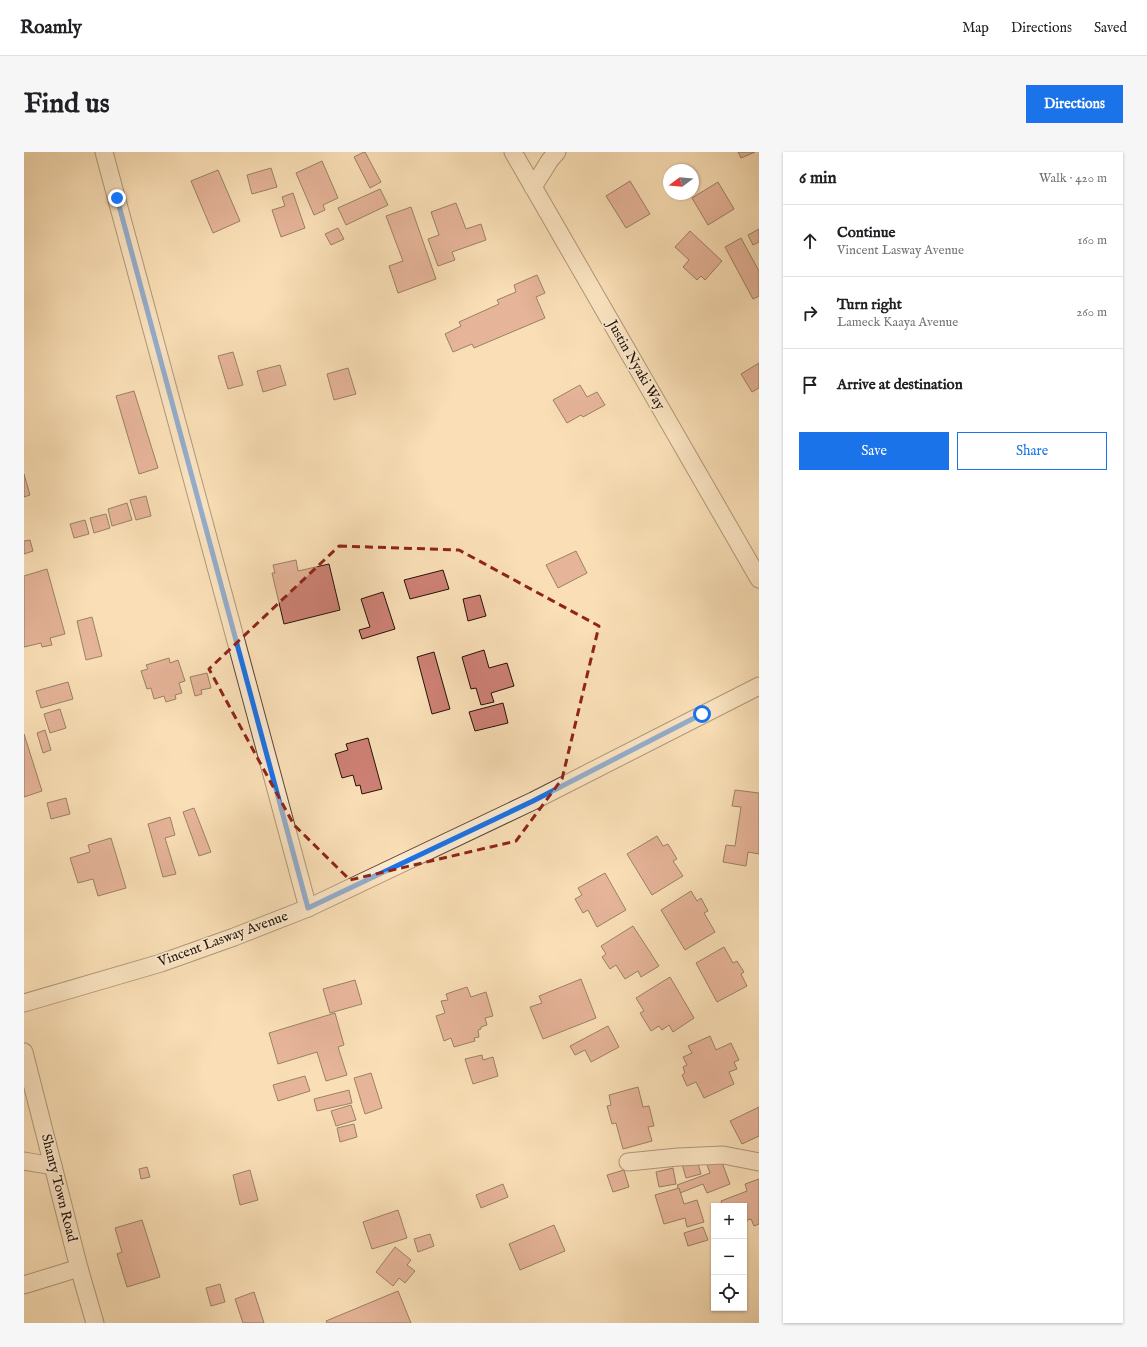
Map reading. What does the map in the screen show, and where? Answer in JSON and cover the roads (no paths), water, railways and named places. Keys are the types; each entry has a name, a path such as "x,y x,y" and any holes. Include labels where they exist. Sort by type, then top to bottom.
{"street":[{"path":"104,152 308,908"},
{"name":"Justin Nyaki Way","path":"513,152 759,579"},
{"path":"533,187 550,160 557,152"},
{"name":"Vincent Lasway Avenue","path":"24,1002 161,963 234,938 308,908 533,801 759,686"},
{"name":"Shanty Town Road","path":"24,1052 79,1268 95,1323"},
{"path":"628,1162 678,1157 723,1155 759,1162"},
{"path":"24,1161 53,1166"},
{"path":"24,1285 79,1268"}]}
